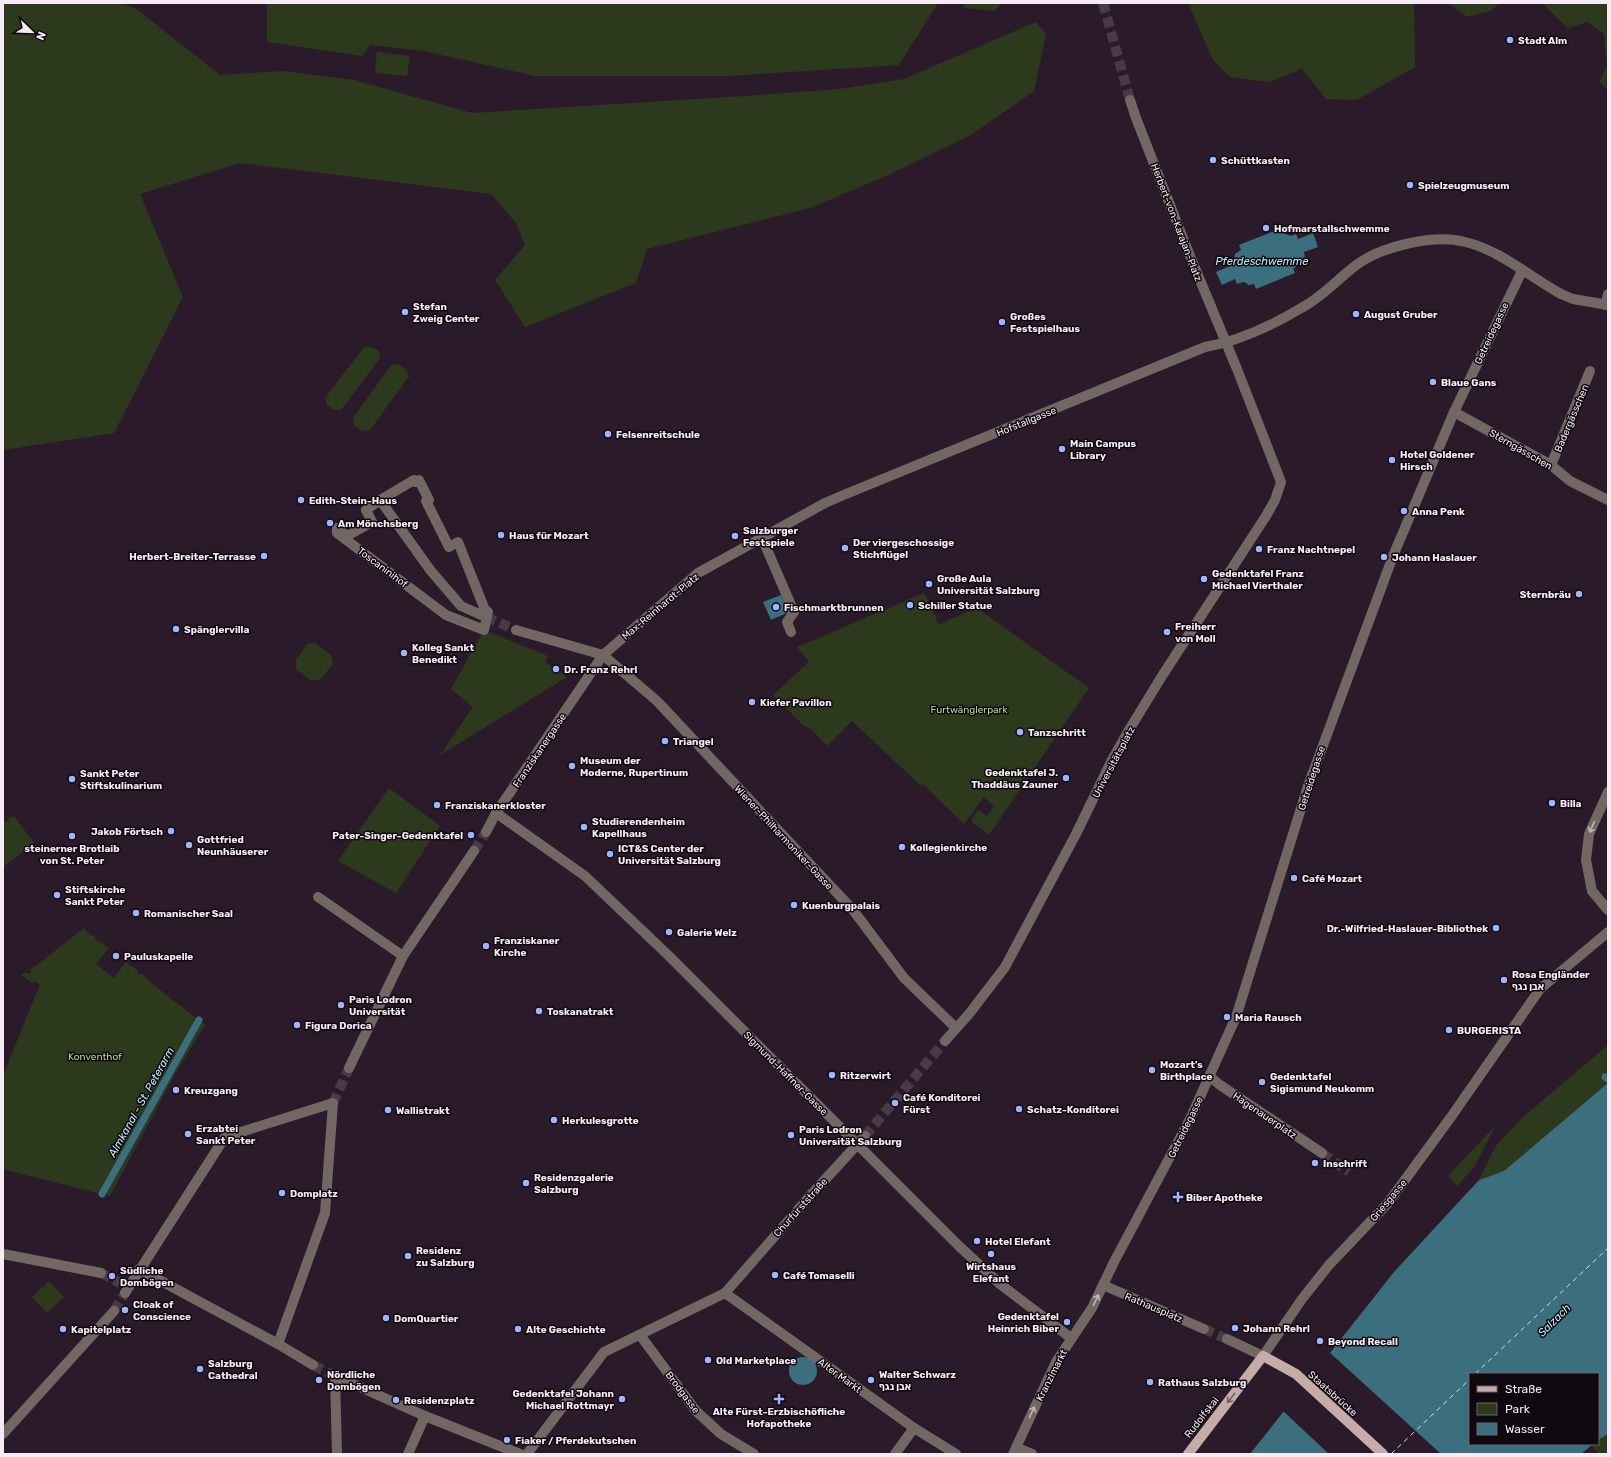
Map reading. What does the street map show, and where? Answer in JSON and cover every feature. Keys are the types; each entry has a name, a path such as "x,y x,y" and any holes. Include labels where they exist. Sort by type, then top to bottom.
{"main road":[{"name":"Staatsbrücke","path":"1263,1356 1296,1374 1383,1454"},
{"name":"Rudolfskai","path":"1188,1454 1263,1356"}],"street":[{"name":"Herbert-von-Karajan-Platz","path":"1130,100 1187,249 1227,343 1281,482 1275,500"},
{"path":"1227,343 1304,307 1330,288 1356,265 1384,250 1428,241 1444,239 1465,242 1478,246 1494,253 1541,283 1573,299 1606,305 1608,294"},
{"name":"Getreidegasse","path":"1103,1285 1190,1119 1236,1017 1308,786 1394,556 1454,412 1522,271"},
{"name":"Hofstallgasse","path":"825,503 1205,347 1227,343"},
{"name":"Badergässchen","path":"1551,465 1590,371"},
{"name":"Sterngässchen","path":"1454,412 1551,465 1570,481 1608,500"},
{"name":"Toscaninihof","path":"414,480 414,482 419,480 429,500 426,501 449,547 458,542 485,610 488,612 484,630 446,616 337,533 337,528 347,536 372,522 366,510 380,500 414,480"},
{"path":"380,500 422,559 461,606 486,617"},
{"name":"Universitätsplatz","path":"945,1041 1005,967 1076,834 1112,760 1129,730 1275,500"},
{"name":"Max-Reinhardt-Platz","path":"581,688 603,655 698,573 825,503"},
{"path":"762,538 794,612 787,622 791,632"},
{"path":"516,630 603,655"},
{"name":"Wiener-Philharmoniker-Gasse","path":"603,655 657,701 852,910 904,978 956,1028"},
{"name":"Franziskanergasse","path":"486,832 496,813 581,688"},
{"path":"1608,792 1589,834 1586,860 1592,891 1608,910"},
{"name":"Sigmund-Haffner-Gasse","path":"496,813 585,876 669,956 1000,1284 1071,1338"},
{"path":"349,1068 403,956 474,851"},
{"path":"318,897 403,956"},
{"name":"Griesgasse","path":"1263,1356 1276,1334 1325,1271 1388,1203 1540,989 1608,932"},
{"name":"Hagenauerplatz","path":"1209,1076 1220,1085 1322,1153"},
{"path":"124,1288 139,1269 225,1137 333,1103 325,1213 278,1344"},
{"name":"Churfürststraße","path":"725,1293 865,1136"},
{"path":"3,1254 100,1273"},
{"path":"139,1269 278,1344 313,1365"},
{"name":"Rathausplatz","path":"1103,1285 1204,1329"},
{"name":"Kranzlmarkt","path":"1015,1451 1056,1362 1092,1308 1103,1285"},
{"path":"528,1454 604,1352 725,1293"},
{"name":"Alter Markt","path":"725,1293 914,1428 956,1454"},
{"path":"3,1434 114,1311"},
{"name":"Brodgasse","path":"640,1335 696,1411 721,1434 754,1454"},
{"path":"1227,1339 1263,1356"},
{"path":"337,1454 335,1376 425,1416 520,1454"},
{"path":"408,1454 425,1416"},
{"path":"896,1454 914,1428"},
{"path":"1015,1451 1032,1454"}],"green space":[{"path":"3,3 115,3 135,8 220,75 282,71 354,80 472,113 839,89 904,79 1036,22 1046,34 1034,91 971,135 886,176 810,208 647,249 636,283 525,327 495,280 525,245 516,223 491,194 240,163 140,194 183,297 114,433 3,450"},
{"path":"267,3 938,3 899,65 728,76 536,76 424,51 370,45 362,56 267,42"},
{"path":"965,3 1003,3 994,11 964,8"},
{"path":"1188,3 1414,3 1415,67 1357,100 1326,99 1302,69 1269,82 1230,77 1213,60"},
{"path":"1449,3 1500,3 1490,11 1467,17"},
{"path":"1542,3 1608,3 1608,90 1599,82 1607,66 1604,34 1588,22 1568,28"},
{"path":"377,52 410,56 407,76 375,73"},
{"path":"364,347 371,347 378,350 380,358 341,410 334,410 327,405 325,398"},
{"path":"392,364 402,367 406,370 409,376 370,430 362,431 354,425 353,418"},
{"name":"Furtwänglerpark","path":"924,593 939,625 969,611 965,605 967,601 1089,688 989,835 971,821 978,810 987,816 994,806 984,797 964,824 923,784 920,785 852,721 827,746 811,729 803,725 773,695 809,662 797,647"},
{"path":"484,630 548,656 545,662 567,677 440,755 473,707 451,689"},
{"path":"315,643 331,655 333,664 321,679 312,681 296,669 296,660 307,644"},
{"path":"389,788 440,826 396,893 338,861"},
{"path":"14,816 34,843 3,867 3,821 9,821 8,818"},
{"name":"Konventhof","path":"84,928 91,936 93,935 96,938 95,939 98,942 99,941 109,948 96,964 114,978 126,962 138,971 137,973 140,975 141,973 151,983 205,1025 175,1074 110,1196 3,1169 3,1076 40,984 34,981 33,983 21,975 26,972 28,974 31,972 30,970"},
{"path":"1608,1045 1608,1083 1504,1171 1479,1180 1495,1147 1523,1117"},
{"path":"1496,1125 1474,1167 1457,1186 1448,1176"},
{"path":"49,1281 64,1297 47,1313 32,1297"},
{"path":"1608,1434 1608,1454 1599,1454 1591,1445 1599,1445 1599,1439"}],"water":[{"name":"Pferdeschwemme","path":"1277,230 1279,233 1291,236 1296,234 1298,239 1313,233 1318,247 1304,252 1305,257 1300,259 1297,266 1293,269 1295,273 1256,289 1254,284 1249,285 1244,282 1237,284 1235,279 1222,285 1216,272 1230,266 1228,262 1234,260 1235,254 1241,250 1239,245"},
{"name":"Fischmarktbrunnen","path":"781,595 789,612 771,620 763,602"},
{"name":"Salzach","path":"1608,1083 1608,1434 1599,1439 1599,1373 1469,1373 1469,1445 1592,1445 1581,1454 1250,1454 1394,1272 1479,1180 1504,1171"},
{"path":"803,1357 813,1361 817,1371 813,1381 803,1385 793,1381 789,1371 793,1361"}],"pier":[{"path":"1328,1351 1441,1454 1329,1454 1282,1410"}],"waterway":[{"name":"Almkanal - St. Peterarm","path":"102,1194 199,1020"}],"ferry route":[{"path":"1476,1373 1608,1248"},
{"path":"1391,1454 1469,1380"}],"tunnel":[{"path":"1103,3 1130,100"},
{"path":"486,617 516,630"},
{"path":"474,851 486,832"},
{"path":"865,1136 945,1041"},
{"path":"333,1103 349,1068"},
{"path":"1322,1153 1349,1172"},
{"path":"101,1273 120,1283"},
{"path":"114,1311 125,1293"},
{"path":"1204,1329 1227,1339"},
{"path":"313,1365 335,1376"}],"place":[{"name":"Stadt Alm","path":"1510,40"},
{"name":"Schüttkasten","path":"1213,160"},
{"name":"Spielzeugmuseum","path":"1410,185"},
{"name":"Hofmarstallschwemme","path":"1266,228"},
{"name":"Stefan Zweig Center","path":"405,312"},
{"name":"August Gruber","path":"1356,314"},
{"name":"Großes Festspielhaus","path":"1002,322"},
{"name":"Blaue Gans","path":"1433,382"},
{"name":"Felsenreitschule","path":"608,434"},
{"name":"Main Campus Library","path":"1062,449"},
{"name":"Hotel Goldener Hirsch","path":"1392,460"},
{"name":"Edith-Stein-Haus","path":"301,500"},
{"name":"Anna Penk","path":"1404,511"},
{"name":"Am Mönchsberg","path":"330,523"},
{"name":"Haus für Mozart","path":"501,535"},
{"name":"Salzburger Festspiele","path":"735,536"},
{"name":"Der viergeschossige Stichflügel","path":"845,548"},
{"name":"Franz Nachtnepel","path":"1259,549"},
{"name":"Herbert-Breiter-Terrasse","path":"264,556"},
{"name":"Johann Haslauer","path":"1384,557"},
{"name":"Gedenktafel Franz Michael Vierthaler","path":"1204,579"},
{"name":"Große Aula Universität Salzburg","path":"929,584"},
{"name":"Sternbräu","path":"1579,594"},
{"name":"Schiller Statue","path":"910,605"},
{"name":"Fischmarktbrunnen","path":"776,607"},
{"name":"Spänglervilla","path":"176,629"},
{"name":"Freiherr von Moll","path":"1167,632"},
{"name":"Kolleg Sankt Benedikt","path":"404,653"},
{"name":"Dr. Franz Rehrl","path":"556,669"},
{"name":"Kiefer Pavillon","path":"752,702"},
{"name":"Tanzschritt","path":"1020,732"},
{"name":"Triangel","path":"665,741"},
{"name":"Museum der Moderne, Rupertinum","path":"572,766"},
{"name":"Gedenktafel J. Thaddäus Zauner","path":"1066,778"},
{"name":"Sankt Peter Stiftskulinarium","path":"72,779"},
{"name":"Billa","path":"1552,803"},
{"name":"Franziskanerkloster","path":"437,805"},
{"name":"Studierendenheim Kapellhaus","path":"584,827"},
{"name":"Jakob Förtsch","path":"171,831"},
{"name":"Pater-Singer-Gedenktafel","path":"471,835"},
{"name":"steinerner Brotlaib von St. Peter","path":"72,836"},
{"name":"Gottfried Neunhäuserer","path":"189,845"},
{"name":"Kollegienkirche","path":"902,847"},
{"name":"ICT&S Center der Universität Salzburg","path":"610,854"},
{"name":"Café Mozart","path":"1294,878"},
{"name":"Stiftskirche Sankt Peter","path":"57,895"},
{"name":"Kuenburgpalais","path":"794,905"},
{"name":"Romanischer Saal","path":"136,913"},
{"name":"Dr.-Wilfried-Haslauer-Bibliothek","path":"1496,928"},
{"name":"Galerie Welz","path":"669,932"},
{"name":"Franziskaner Kirche","path":"486,946"},
{"name":"Pauluskapelle","path":"116,956"},
{"name":"Rosa Engländer אבן נגף","path":"1504,980"},
{"name":"Paris Lodron Universität","path":"341,1005"},
{"name":"Toskanatrakt","path":"539,1011"},
{"name":"Maria Rausch","path":"1227,1017"},
{"name":"Figura Dorica","path":"297,1025"},
{"name":"BURGERISTA","path":"1449,1030"},
{"name":"Mozart's Birthplace","path":"1152,1070"},
{"name":"Ritzerwirt","path":"832,1075"},
{"name":"Gedenktafel Sigismund Neukomm","path":"1262,1082"},
{"name":"Kreuzgang","path":"176,1090"},
{"name":"Café Konditorei Fürst","path":"895,1103"},
{"name":"Schatz-Konditorei","path":"1019,1109"},
{"name":"Wallistrakt","path":"388,1110"},
{"name":"Herkulesgrotte","path":"554,1120"},
{"name":"Erzabtei Sankt Peter","path":"188,1134"},
{"name":"Paris Lodron Universität Salzburg","path":"791,1135"},
{"name":"Inschrift","path":"1315,1163"},
{"name":"Residenzgalerie Salzburg","path":"526,1183"},
{"name":"Domplatz","path":"282,1193"},
{"name":"Biber Apotheke","path":"1178,1197"},
{"name":"Hotel Elefant","path":"977,1241"},
{"name":"Wirtshaus Elefant","path":"991,1254"},
{"name":"Residenz zu Salzburg","path":"408,1256"},
{"name":"Café Tomaselli","path":"775,1275"},
{"name":"Südliche Dombögen","path":"112,1276"},
{"name":"Cloak of Conscience","path":"125,1310"},
{"name":"DomQuartier","path":"386,1318"},
{"name":"Gedenktafel Heinrich Biber","path":"1067,1322"},
{"name":"Johann Rehrl","path":"1235,1328"},
{"name":"Kapitelplatz","path":"63,1329"},
{"name":"Alte Geschichte","path":"518,1329"},
{"name":"Beyond Recall","path":"1320,1341"},
{"name":"Old Marketplace","path":"708,1360"},
{"name":"Salzburg Cathedral","path":"200,1369"},
{"name":"Nördliche Dombögen","path":"319,1380"},
{"name":"Walter Schwarz אבן נגף","path":"871,1380"},
{"name":"Rathaus Salzburg","path":"1150,1382"},
{"name":"Gedenktafel Johann Michael Rottmayr","path":"622,1399"},
{"name":"Alte Fürst-Erzbischöfliche Hofapotheke","path":"779,1399"},
{"name":"Residenzplatz","path":"396,1400"},
{"name":"Fiaker / Pferdekutschen","path":"507,1440"}]}
